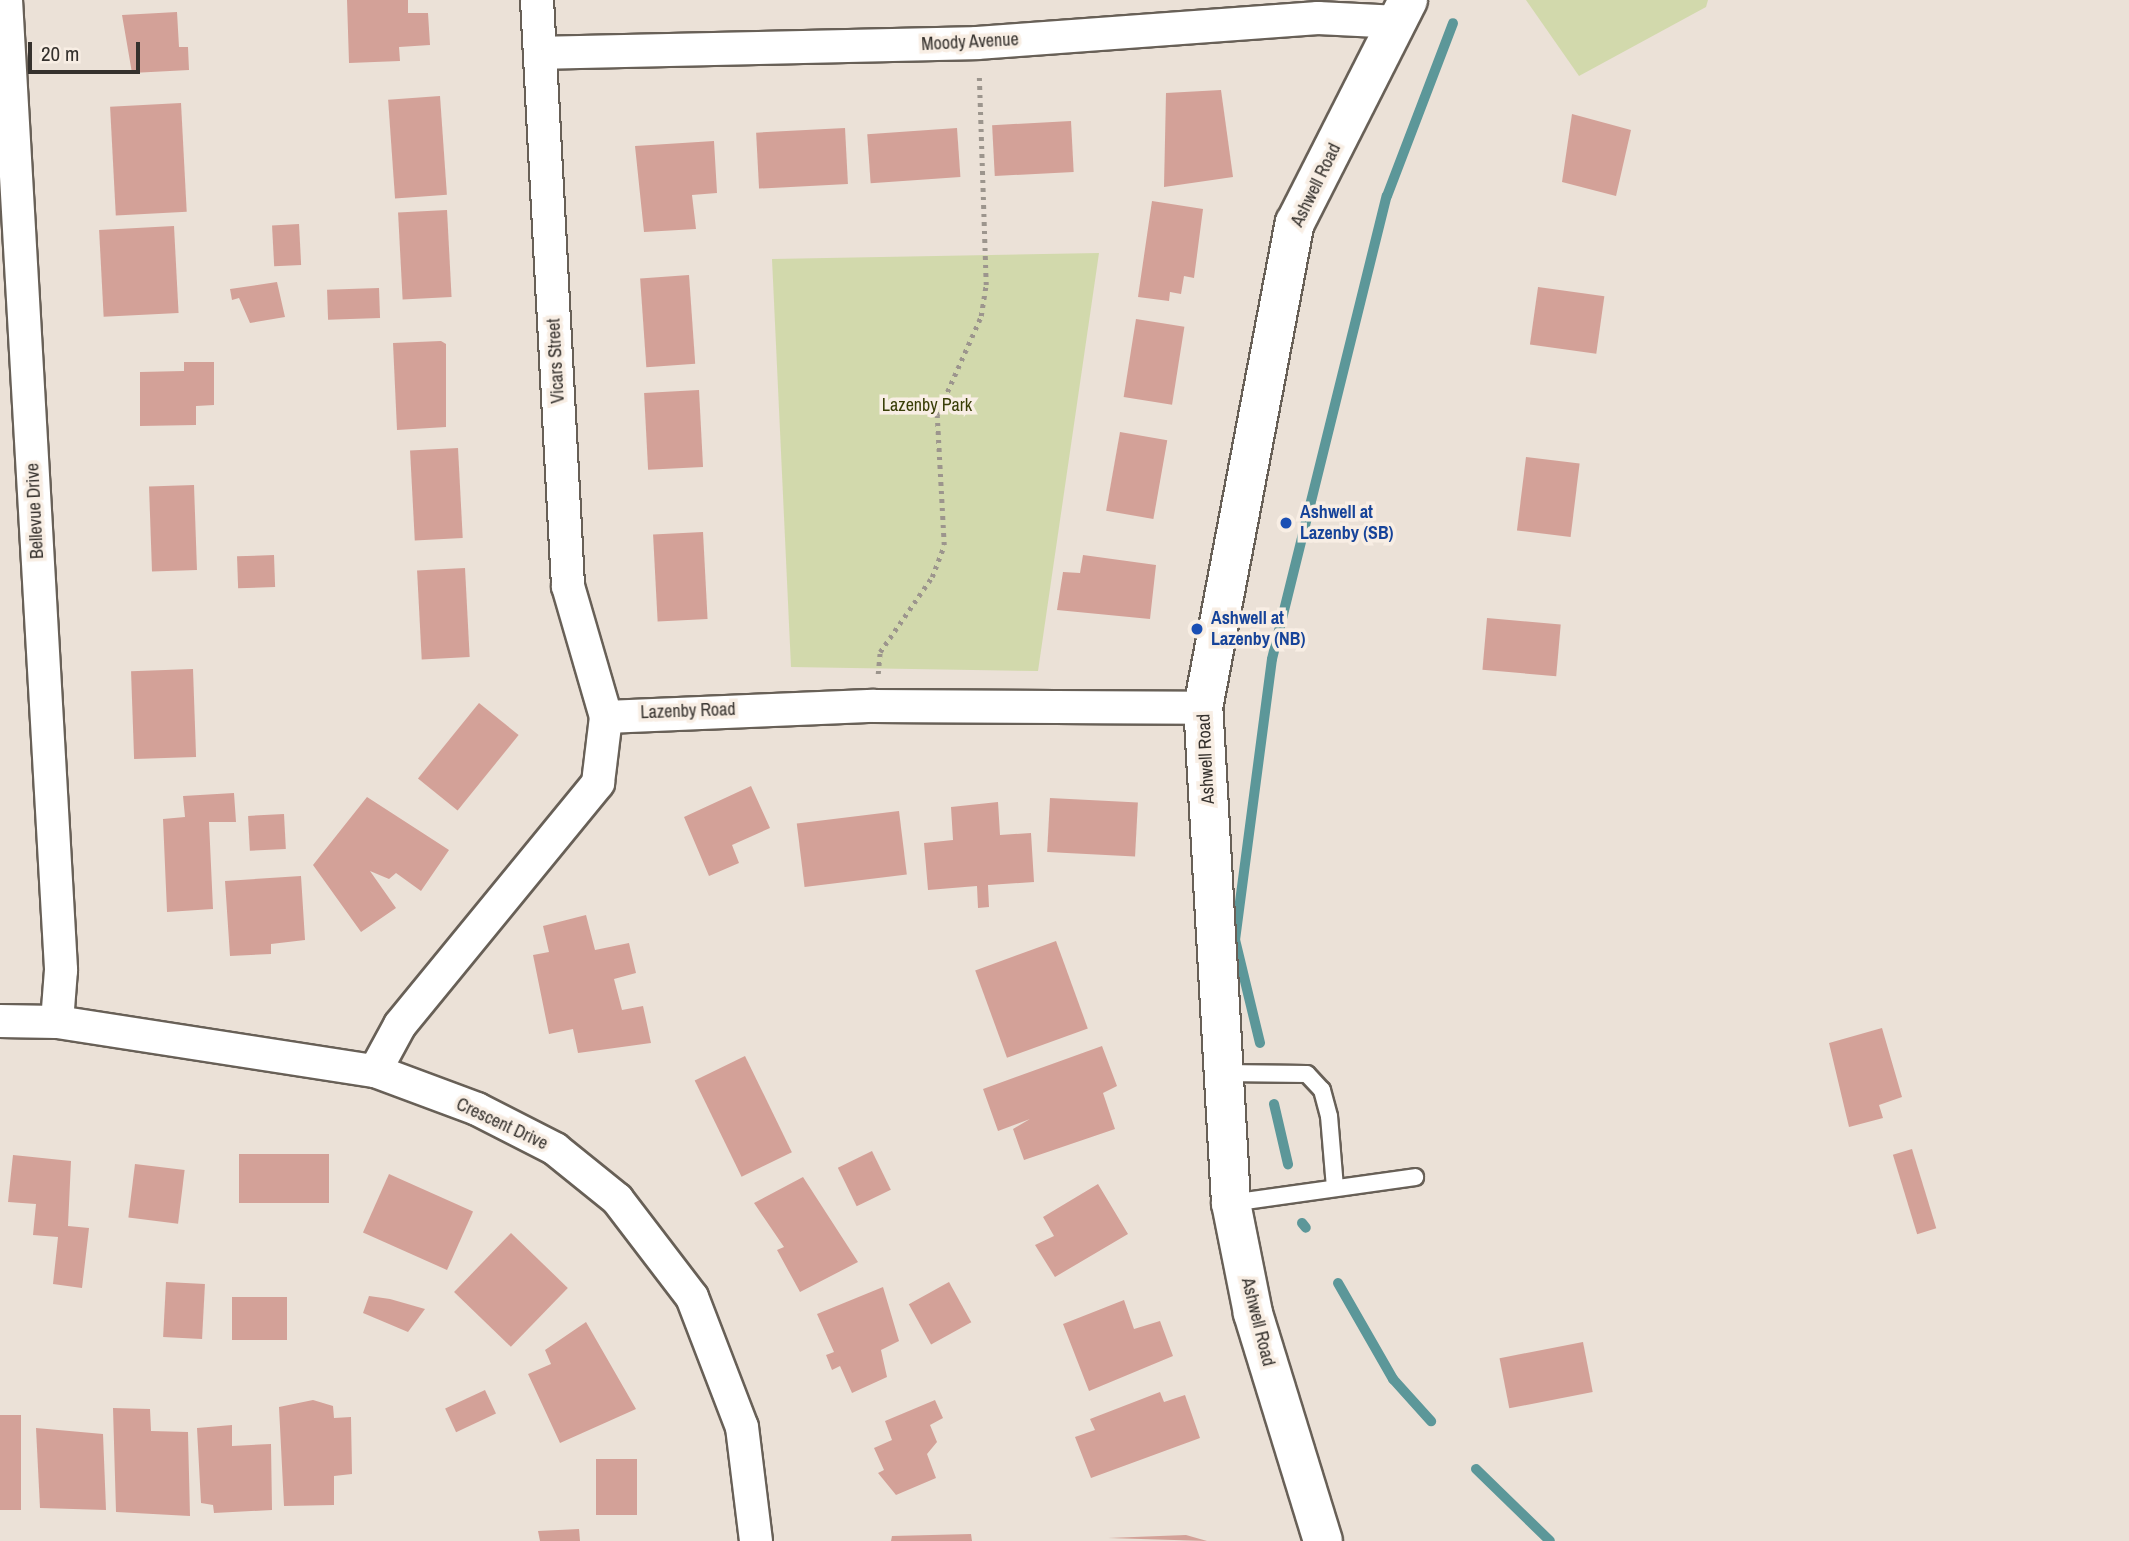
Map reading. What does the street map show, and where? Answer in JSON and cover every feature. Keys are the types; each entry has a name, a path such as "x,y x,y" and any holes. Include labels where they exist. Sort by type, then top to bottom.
{"street":[{"name":"Bellevue Drive","path":"6,0 61,970 57,1022"},
{"name":"Vicars Street","path":"537,0 568,586 606,717"},
{"name":"Moody Avenue","path":"540,53 977,43 1403,11"},
{"name":"Ashwell Road","path":"1322,1541 1253,1313 1231,1203 1203,708 1295,223 1403,11"},
{"name":"Lazenby Road","path":"606,717 652,710 874,706 1203,708"},
{"path":"375,1071 400,1025 598,783 606,717"},
{"name":"Crescent Drive","path":"0,1021 57,1022 375,1071 477,1109 555,1149 617,1199 692,1297 718,1350 742,1427 756,1541"}],"lane":[{"path":"1224,1073 1307,1074 1322,1090 1329,1116 1335,1188"},
{"path":"1231,1203 1415,1177"}],"path":[{"path":"874,706 880,652 932,577 944,545 937,415 981,316 986,285 977,43"}],"green space":[{"path":"1526,0 1708,0 1706,7 1579,76"},
{"name":"Lazenby Park","path":"1099,253 1038,671 791,667 772,259"}],"building":[{"path":"347,0 408,0 408,13 428,13 430,45 399,47 400,61 349,63"},
{"path":"177,12 179,47 188,47 189,70 132,73 122,15"},
{"path":"1221,90 1233,177 1164,187 1166,93"},
{"path":"440,96 447,195 395,198 388,100"},
{"path":"181,103 187,212 116,216 110,107"},
{"path":"1572,114 1631,130 1616,196 1562,182"},
{"path":"1071,121 1074,172 995,176 992,125"},
{"path":"845,128 848,184 759,189 756,133"},
{"path":"957,128 960,177 871,183 867,134"},
{"path":"714,141 717,193 692,195 696,229 644,232 635,146"},
{"path":"1152,201 1203,209 1194,278 1184,276 1181,294 1170,292 1169,301 1138,297"},
{"path":"447,210 452,297 403,299 398,213"},
{"path":"299,224 301,265 274,266 272,225"},
{"path":"174,226 179,313 104,317 99,230"},
{"path":"689,275 695,364 646,367 640,278"},
{"path":"277,282 285,317 250,323 239,298 232,300 230,289"},
{"path":"1538,287 1604,296 1596,354 1530,344"},
{"path":"379,288 380,318 328,320 327,290"},
{"path":"1136,319 1184,327 1172,405 1124,397"},
{"path":"441,341 446,344 446,427 397,430 393,343"},
{"path":"184,362 214,362 214,405 196,406 196,425 140,426 140,372 184,371"},
{"path":"699,390 703,467 648,470 644,393"},
{"path":"1120,432 1167,440 1153,519 1106,511"},
{"path":"458,448 463,538 415,540 410,451"},
{"path":"1526,457 1580,464 1571,537 1517,530"},
{"path":"194,485 197,570 152,572 149,487"},
{"path":"703,532 708,619 658,621 653,535"},
{"path":"274,555 275,587 238,588 237,556"},
{"path":"1083,555 1156,565 1150,619 1057,610 1063,572 1080,573"},
{"path":"465,568 470,657 422,659 417,571"},
{"path":"1487,618 1561,624 1556,676 1482,670"},
{"path":"193,669 196,757 134,759 131,671"},
{"path":"479,703 519,735 458,810 418,778"},
{"path":"751,786 770,828 732,845 739,863 709,876 684,817"},
{"path":"234,793 236,822 209,822 213,909 167,912 163,819 185,817 183,796"},
{"path":"367,797 449,850 421,891 396,873 389,879 370,871 396,908 361,932 313,865"},
{"path":"1050,798 1138,803 1135,857 1047,852"},
{"path":"998,802 1000,835 1031,833 1034,882 988,885 989,907 978,908 977,886 928,890 924,843 953,840 951,807"},
{"path":"899,811 907,875 805,887 797,824"},
{"path":"284,814 286,849 250,851 248,816"},
{"path":"301,876 305,940 271,944 271,954 230,956 225,881"},
{"path":"586,915 595,950 629,943 636,973 614,979 622,1010 643,1006 651,1043 578,1053 573,1029 549,1034 533,955 549,952 543,926"},
{"path":"1056,941 1088,1028 1007,1058 975,970"},
{"path":"1882,1028 1902,1097 1879,1105 1883,1118 1849,1127 1829,1043"},
{"path":"1102,1046 1117,1086 1103,1093 1115,1129 1024,1160 1013,1129 1030,1119 998,1131 983,1089"},
{"path":"745,1056 792,1152 742,1177 695,1081"},
{"path":"1912,1149 1936,1228 1917,1234 1893,1155"},
{"path":"872,1151 891,1190 857,1206 838,1168"},
{"path":"239,1154 329,1154 329,1203 239,1203"},
{"path":"13,1155 71,1161 68,1226 89,1228 82,1288 53,1284 58,1237 33,1235 36,1204 8,1202"},
{"path":"135,1164 185,1170 178,1224 128,1218"},
{"path":"389,1174 473,1211 447,1270 363,1232"},
{"path":"803,1177 858,1262 800,1292 777,1250 784,1247 754,1203"},
{"path":"1098,1184 1128,1234 1055,1277 1035,1245 1054,1236 1043,1217"},
{"path":"511,1233 568,1288 511,1347 454,1292"},
{"path":"166,1282 205,1284 202,1339 163,1337"},
{"path":"949,1282 971,1322 931,1345 909,1304"},
{"path":"883,1287 899,1341 881,1350 887,1377 852,1393 840,1366 832,1370 826,1355 834,1352 817,1314"},
{"path":"369,1296 425,1309 408,1332 363,1313"},
{"path":"232,1297 287,1297 287,1340 232,1340"},
{"path":"1124,1300 1134,1329 1160,1321 1173,1356 1089,1391 1063,1324"},
{"path":"586,1322 636,1409 560,1443 528,1374 551,1364 545,1350"},
{"path":"1583,1342 1593,1392 1509,1408 1500,1358"},
{"path":"485,1390 496,1414 456,1432 445,1409"},
{"path":"1160,1392 1164,1402 1185,1395 1200,1438 1091,1478 1075,1437 1095,1430 1090,1419"},
{"path":"313,1400 333,1406 334,1418 351,1417 352,1474 334,1476 334,1505 284,1506 279,1407"},
{"path":"935,1400 943,1418 930,1425 937,1442 927,1454 936,1478 896,1495 878,1473 884,1470 874,1448 892,1440 885,1421"},
{"path":"113,1408 150,1409 151,1431 188,1432 190,1516 116,1512"},
{"path":"0,1415 21,1415 21,1510 0,1510"},
{"path":"232,1425 232,1446 271,1444 272,1510 214,1513 213,1505 201,1503 197,1428"},
{"path":"36,1428 103,1434 106,1510 40,1508"},
{"path":"596,1459 637,1459 637,1515 596,1515"},
{"path":"579,1529 580,1541 540,1541 538,1531"},
{"path":"971,1534 972,1541 891,1541 892,1536"},
{"path":"1186,1535 1207,1541 1108,1538"}],"waterway":[{"path":"1260,1043 1235,940 1272,659 1387,196 1453,23"},
{"path":"1274,1104 1288,1164"},
{"path":"1302,1223 1306,1228"},
{"path":"1338,1283 1393,1379 1431,1421"},
{"path":"1476,1469 1550,1541"}],"place":[{"name":"Ashwell at Lazenby (SB)","path":"1286,523"},
{"name":"Ashwell at Lazenby (NB)","path":"1197,629"}]}
